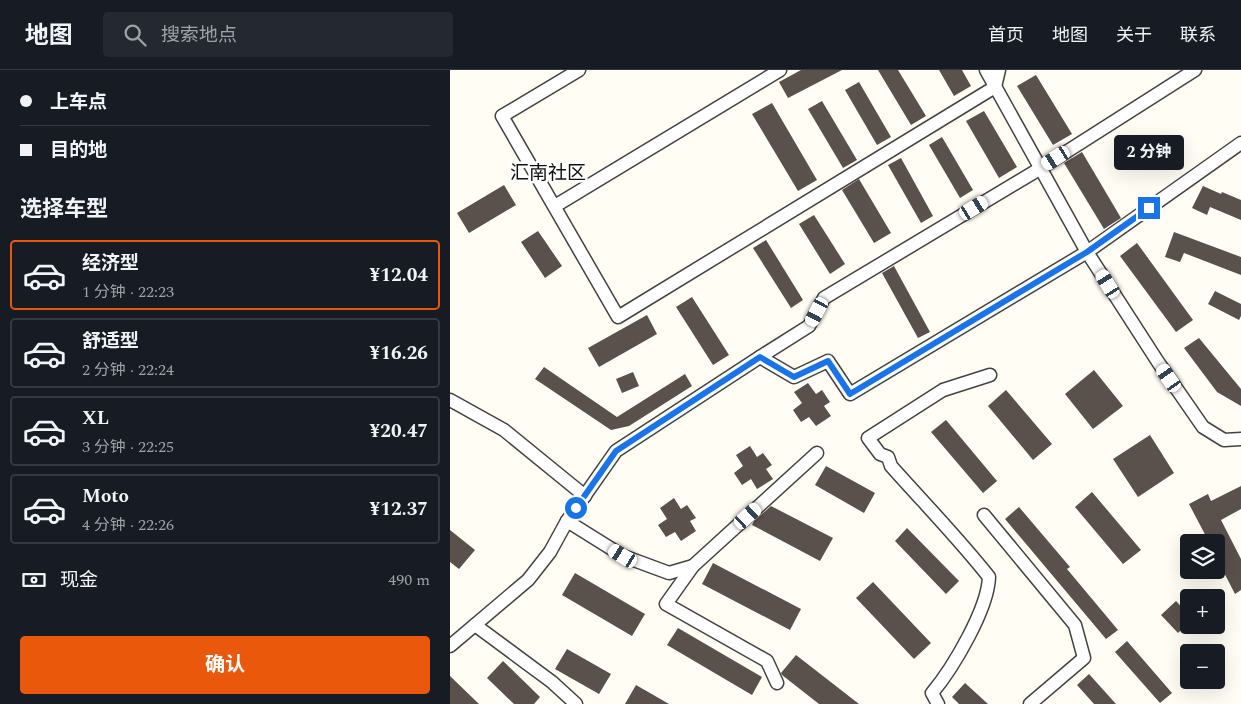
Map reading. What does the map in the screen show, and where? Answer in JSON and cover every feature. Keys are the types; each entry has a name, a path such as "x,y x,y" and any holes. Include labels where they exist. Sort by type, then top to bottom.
{"street":[{"path":"579,70 502,116 618,317 995,88 999,70"},
{"path":"555,206 780,70"},
{"path":"986,70 1087,252 1158,362 1203,427 1224,440 1241,438"},
{"path":"450,646 528,580 550,552 567,521 616,451 809,326 824,298 1041,168 1195,70"},
{"path":"760,357 794,377 828,361 850,394 1087,252 1241,142"},
{"path":"938,704 932,693 955,662 989,588 989,577 966,548 890,466 888,457 880,454 868,438 943,390 990,374"},
{"path":"450,400 504,430 585,496"},
{"path":"777,683 768,661 666,604 693,566 817,453"},
{"path":"984,515 1075,625 1084,658 1030,704"},
{"path":"567,521 623,556 668,573 693,566"},
{"path":"475,625 552,682 576,704"}],"building":[{"path":"801,70 842,70 788,98 779,82"},
{"path":"878,70 898,70 926,116 911,125"},
{"path":"939,70 962,70 971,86 954,96"},
{"path":"1036,75 1072,134 1053,145 1017,86"},
{"path":"859,82 891,137 877,145 845,90"},
{"path":"822,101 857,160 843,168 808,109"},
{"path":"772,103 817,180 798,191 752,114"},
{"path":"984,111 1017,167 999,178 966,121"},
{"path":"942,137 973,190 960,198 929,145"},
{"path":"1082,152 1121,218 1104,229 1064,163"},
{"path":"901,158 933,216 921,223 888,165"},
{"path":"859,179 891,233 874,243 842,190"},
{"path":"504,185 516,205 469,233 457,213"},
{"path":"1203,186 1241,200 1241,220 1210,207 1207,215 1192,208"},
{"path":"814,215 845,264 830,274 799,224"},
{"path":"538,231 562,266 545,278 521,242"},
{"path":"1174,232 1241,257 1241,275 1184,253 1180,262 1165,257"},
{"path":"766,240 803,300 791,308 753,248"},
{"path":"1137,243 1193,320 1176,332 1120,256"},
{"path":"894,266 930,332 918,338 882,273"},
{"path":"1215,291 1241,304 1239,320 1208,304"},
{"path":"692,297 729,355 713,365 676,307"},
{"path":"647,315 657,334 599,367 588,348"},
{"path":"1199,338 1241,389 1241,406 1217,392 1184,348"},
{"path":"544,367 617,417 685,374 692,386 629,426 611,430 535,379"},
{"path":"1094,370 1123,406 1093,429 1065,394"},
{"path":"633,372 639,386 622,393 616,379"},
{"path":"808,383 816,394 822,390 830,402 824,406 831,416 816,426 809,417 801,422 793,410 802,403 794,392"},
{"path":"1006,390 1052,444 1033,460 988,406"},
{"path":"946,420 997,481 983,493 931,432"},
{"path":"1150,435 1174,473 1138,497 1113,459"},
{"path":"750,446 757,457 763,453 772,465 766,469 773,479 757,489 751,479 742,485 734,473 743,466 736,455"},
{"path":"826,466 875,493 864,513 815,485"},
{"path":"1241,486 1241,509 1221,520 1241,559 1241,590 1235,594 1225,575 1225,534 1205,534 1189,504 1208,494 1211,501"},
{"path":"1092,492 1141,550 1123,564 1075,507"},
{"path":"674,498 681,509 687,505 696,518 690,521 696,531 681,541 675,532 666,537 658,525 667,519 660,508"},
{"path":"771,506 833,538 820,561 752,525"},
{"path":"1019,507 1070,567 1067,569 1118,630 1106,639 1005,519"},
{"path":"907,528 959,581 946,594 895,541"},
{"path":"450,530 475,550 459,569 450,562"},
{"path":"713,563 801,609 790,630 702,584"},
{"path":"575,573 645,614 632,636 562,595"},
{"path":"873,582 931,643 914,659 856,598"},
{"path":"1176,601 1180,605 1180,631 1178,633 1161,615"},
{"path":"678,628 762,677 752,695 667,645"},
{"path":"1127,641 1172,693 1160,703 1115,652"},
{"path":"567,649 611,674 599,694 555,669"},
{"path":"796,655 859,704 819,704 781,673"},
{"path":"503,661 540,697 534,704 514,704 487,678"},
{"path":"1089,674 1116,704 1094,704 1077,685"},
{"path":"450,676 479,704 450,704"},
{"path":"965,683 988,704 959,704 952,697"},
{"path":"636,685 669,704 625,704"}],"district":[{"name":"汇南社区","path":"548,173"}],"route":[{"path":"576,508 616,451 760,357 794,377 828,361 850,394 1087,252 1149,208"}]}
